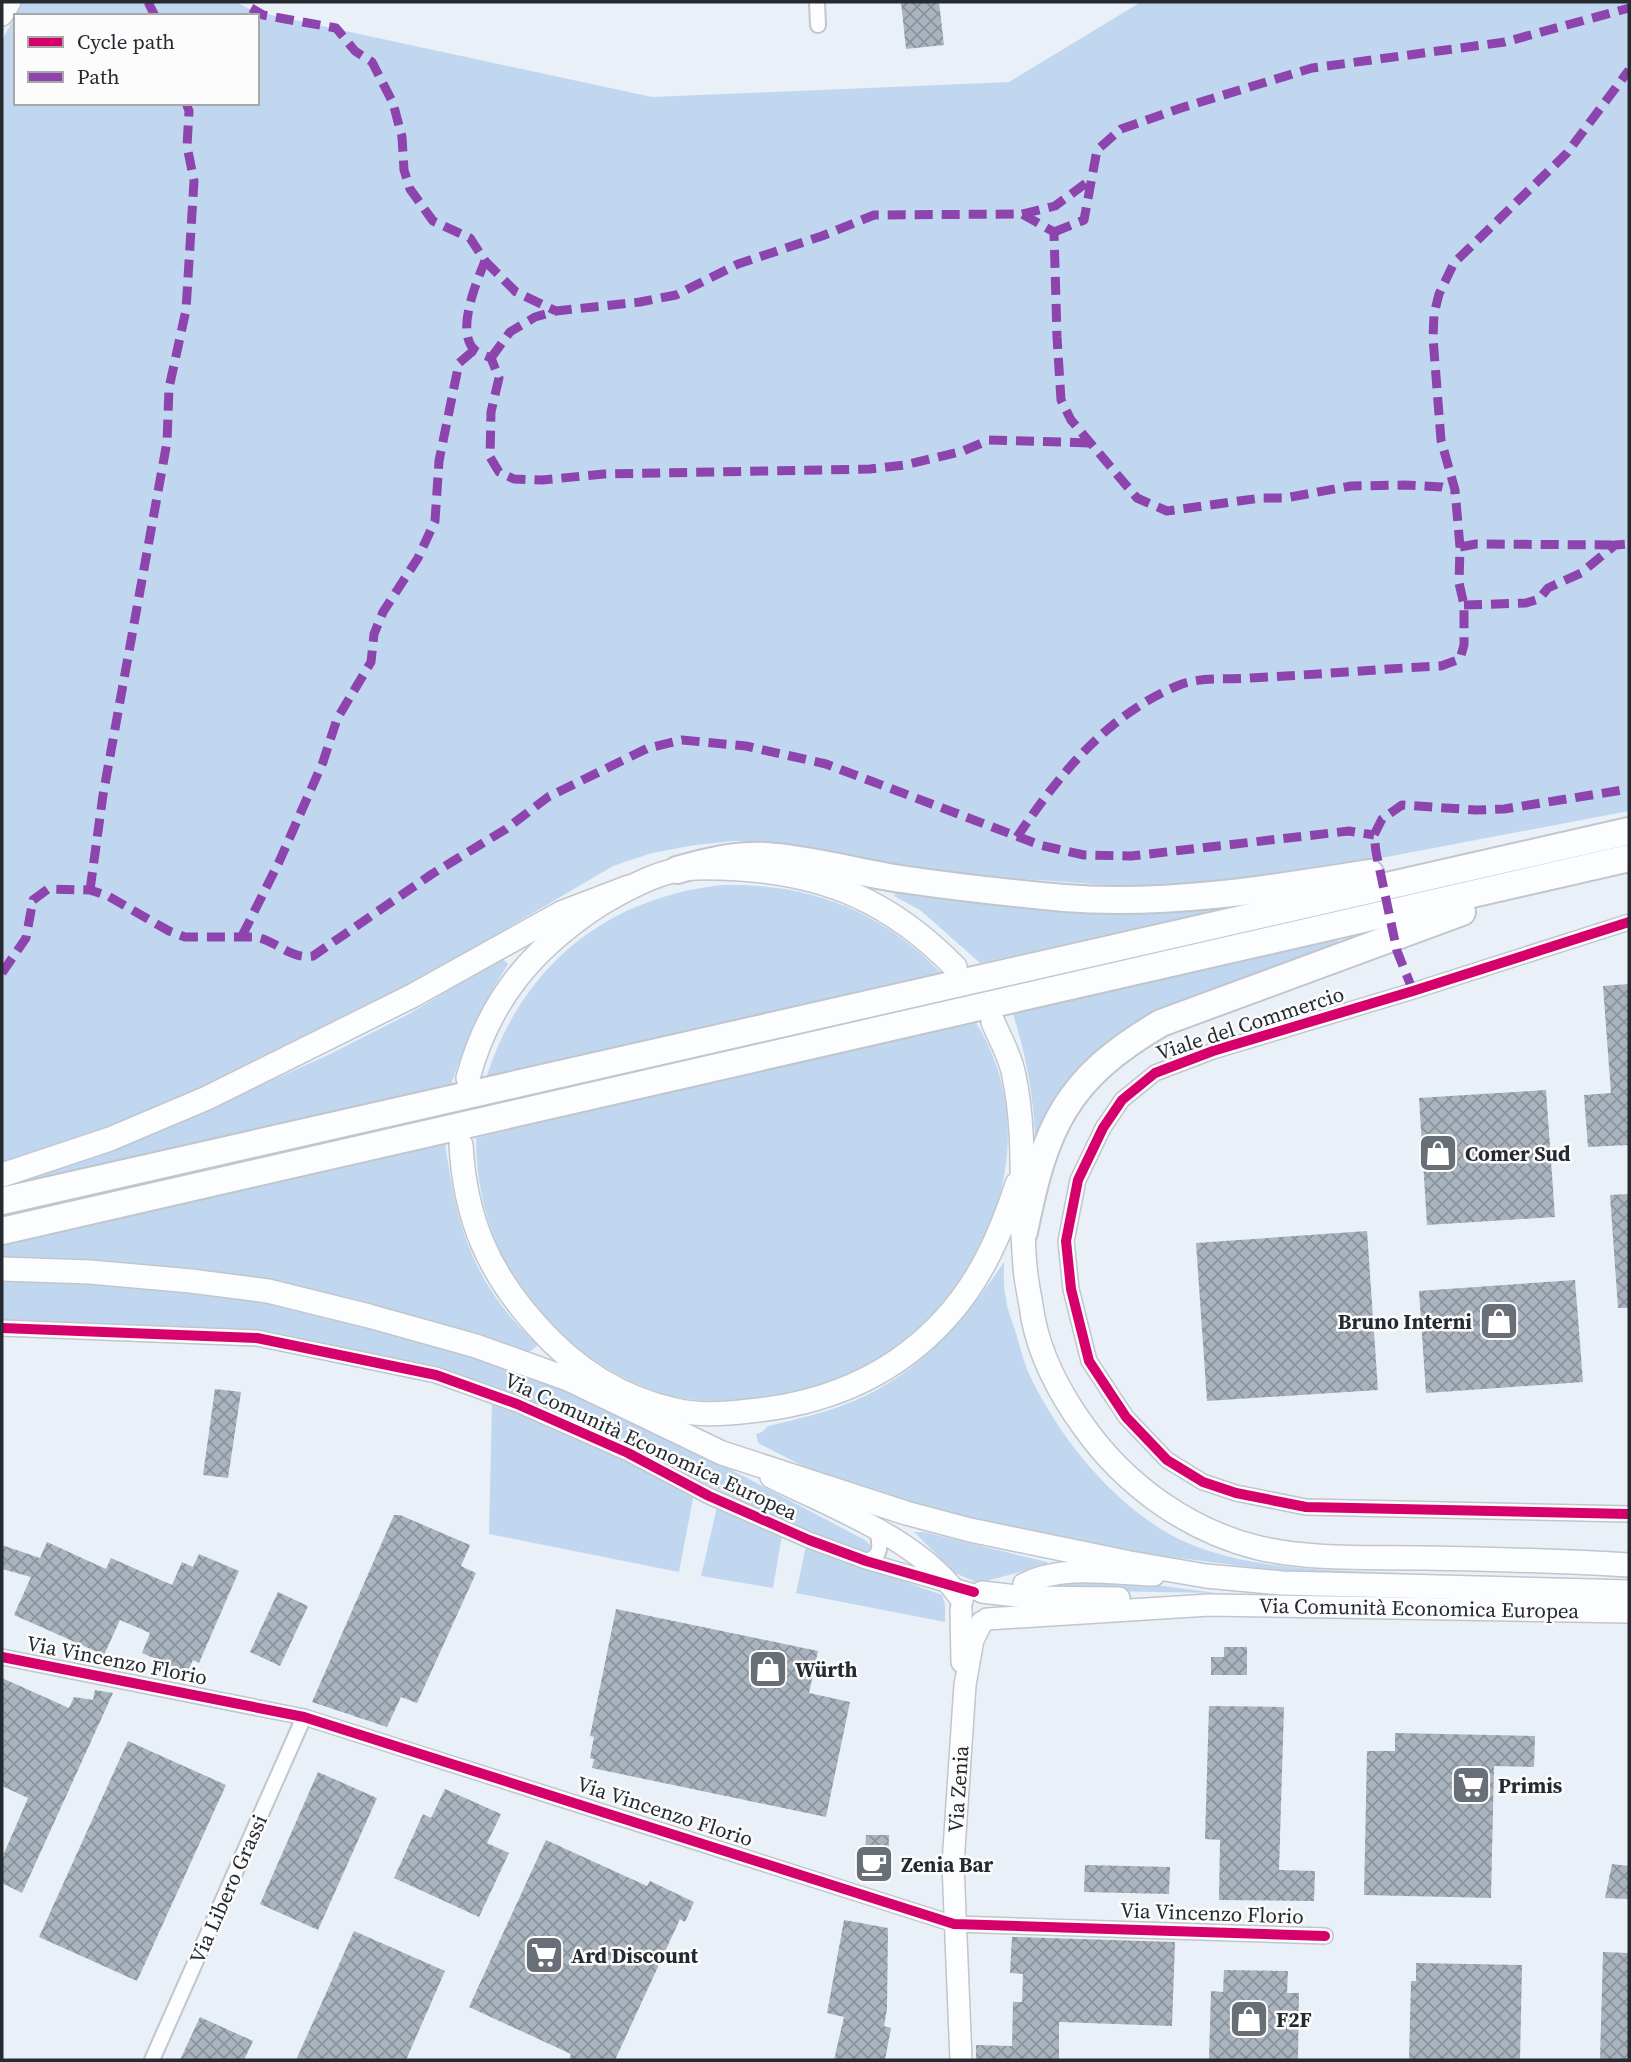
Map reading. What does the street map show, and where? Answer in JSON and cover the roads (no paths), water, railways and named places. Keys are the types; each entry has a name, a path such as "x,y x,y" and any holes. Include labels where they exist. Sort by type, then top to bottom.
{"highway":[{"path":"677,870 713,860 763,856 973,889 1068,898 1143,899 1200,896 1392,870 1568,832 1629,825"},
{"path":"2,1201 1629,831"},
{"path":"2,1231 1629,858"},
{"path":"1024,1233 1036,1175 1048,1139 1061,1114 1086,1079 1129,1041 1161,1023 1444,917 1629,867"}],"main road":[{"path":"2,1175 110,1139 207,1098 412,996 561,913 677,870 729,869 780,873 844,889 901,920 956,967"},
{"path":"468,1078 473,1058 490,1019 525,966 572,923 629,887"},
{"path":"993,1022 1014,1073 1022,1122 1026,1276 1036,1334 1045,1362 1058,1388 1086,1431 1113,1463 1158,1502 1229,1539 1292,1553 1629,1564"},
{"path":"461,1145 470,1211 476,1232 498,1276 527,1315 552,1342 589,1373 615,1389 677,1411 708,1414 783,1408 818,1399 851,1387 892,1365 937,1327 961,1301 984,1266 1004,1223 1023,1164"},
{"path":"2,1269 90,1272 268,1292 369,1316 476,1346 568,1379 722,1453 906,1513 970,1530 1130,1563 1206,1576 1282,1583 1629,1592"},
{"path":"568,1379 615,1389"},
{"path":"646,1402 692,1438"}],"street":[{"path":"2,15 10,2"},
{"path":"817,2 818,25"},
{"name":"Viale del Commercio","path":"1629,922 1213,1051 1155,1073 1122,1100 1103,1128 1078,1180 1066,1241 1071,1289 1090,1360 1126,1417 1167,1460 1203,1482 1236,1493 1306,1507 1629,1514"},
{"name":"Via Comunità Economica Europea","path":"2,1328 257,1338 436,1375 517,1404 628,1453 709,1496 809,1540 966,1596"},
{"path":"722,1453 877,1530 914,1553 966,1596 989,1597 992,1605 973,1640 964,1685"},
{"path":"866,1561 874,1559 878,1554 880,1546 877,1530"},
{"path":"1566,1561 1629,1555"},
{"path":"987,1618 1020,1592 1051,1574 1072,1572 1206,1576"},
{"path":"966,1596 1020,1592 1209,1605"},
{"path":"964,1685 960,1649 966,1596"},
{"path":"987,1618 1209,1605"},
{"name":"Via Comunità Economica Europea","path":"1209,1605 1629,1612"},
{"name":"Via Vincenzo Florio","path":"2,1657 304,1717 954,1924 1325,1936"},
{"name":"Via Zenia","path":"961,2060 953,1864 964,1685"},
{"name":"Via Libero Grassi","path":"152,2060 304,1717"}],"place":[{"name":"Comer Sud","path":"1438,1153"},
{"name":"Bruno Interni","path":"1499,1321"},
{"name":"Würth","path":"768,1669"},
{"name":"Primis","path":"1471,1785"},
{"name":"Zenia Bar","path":"874,1864"},
{"name":"Ard Discount","path":"544,1955"},
{"name":"F2F","path":"1249,2019"}]}
